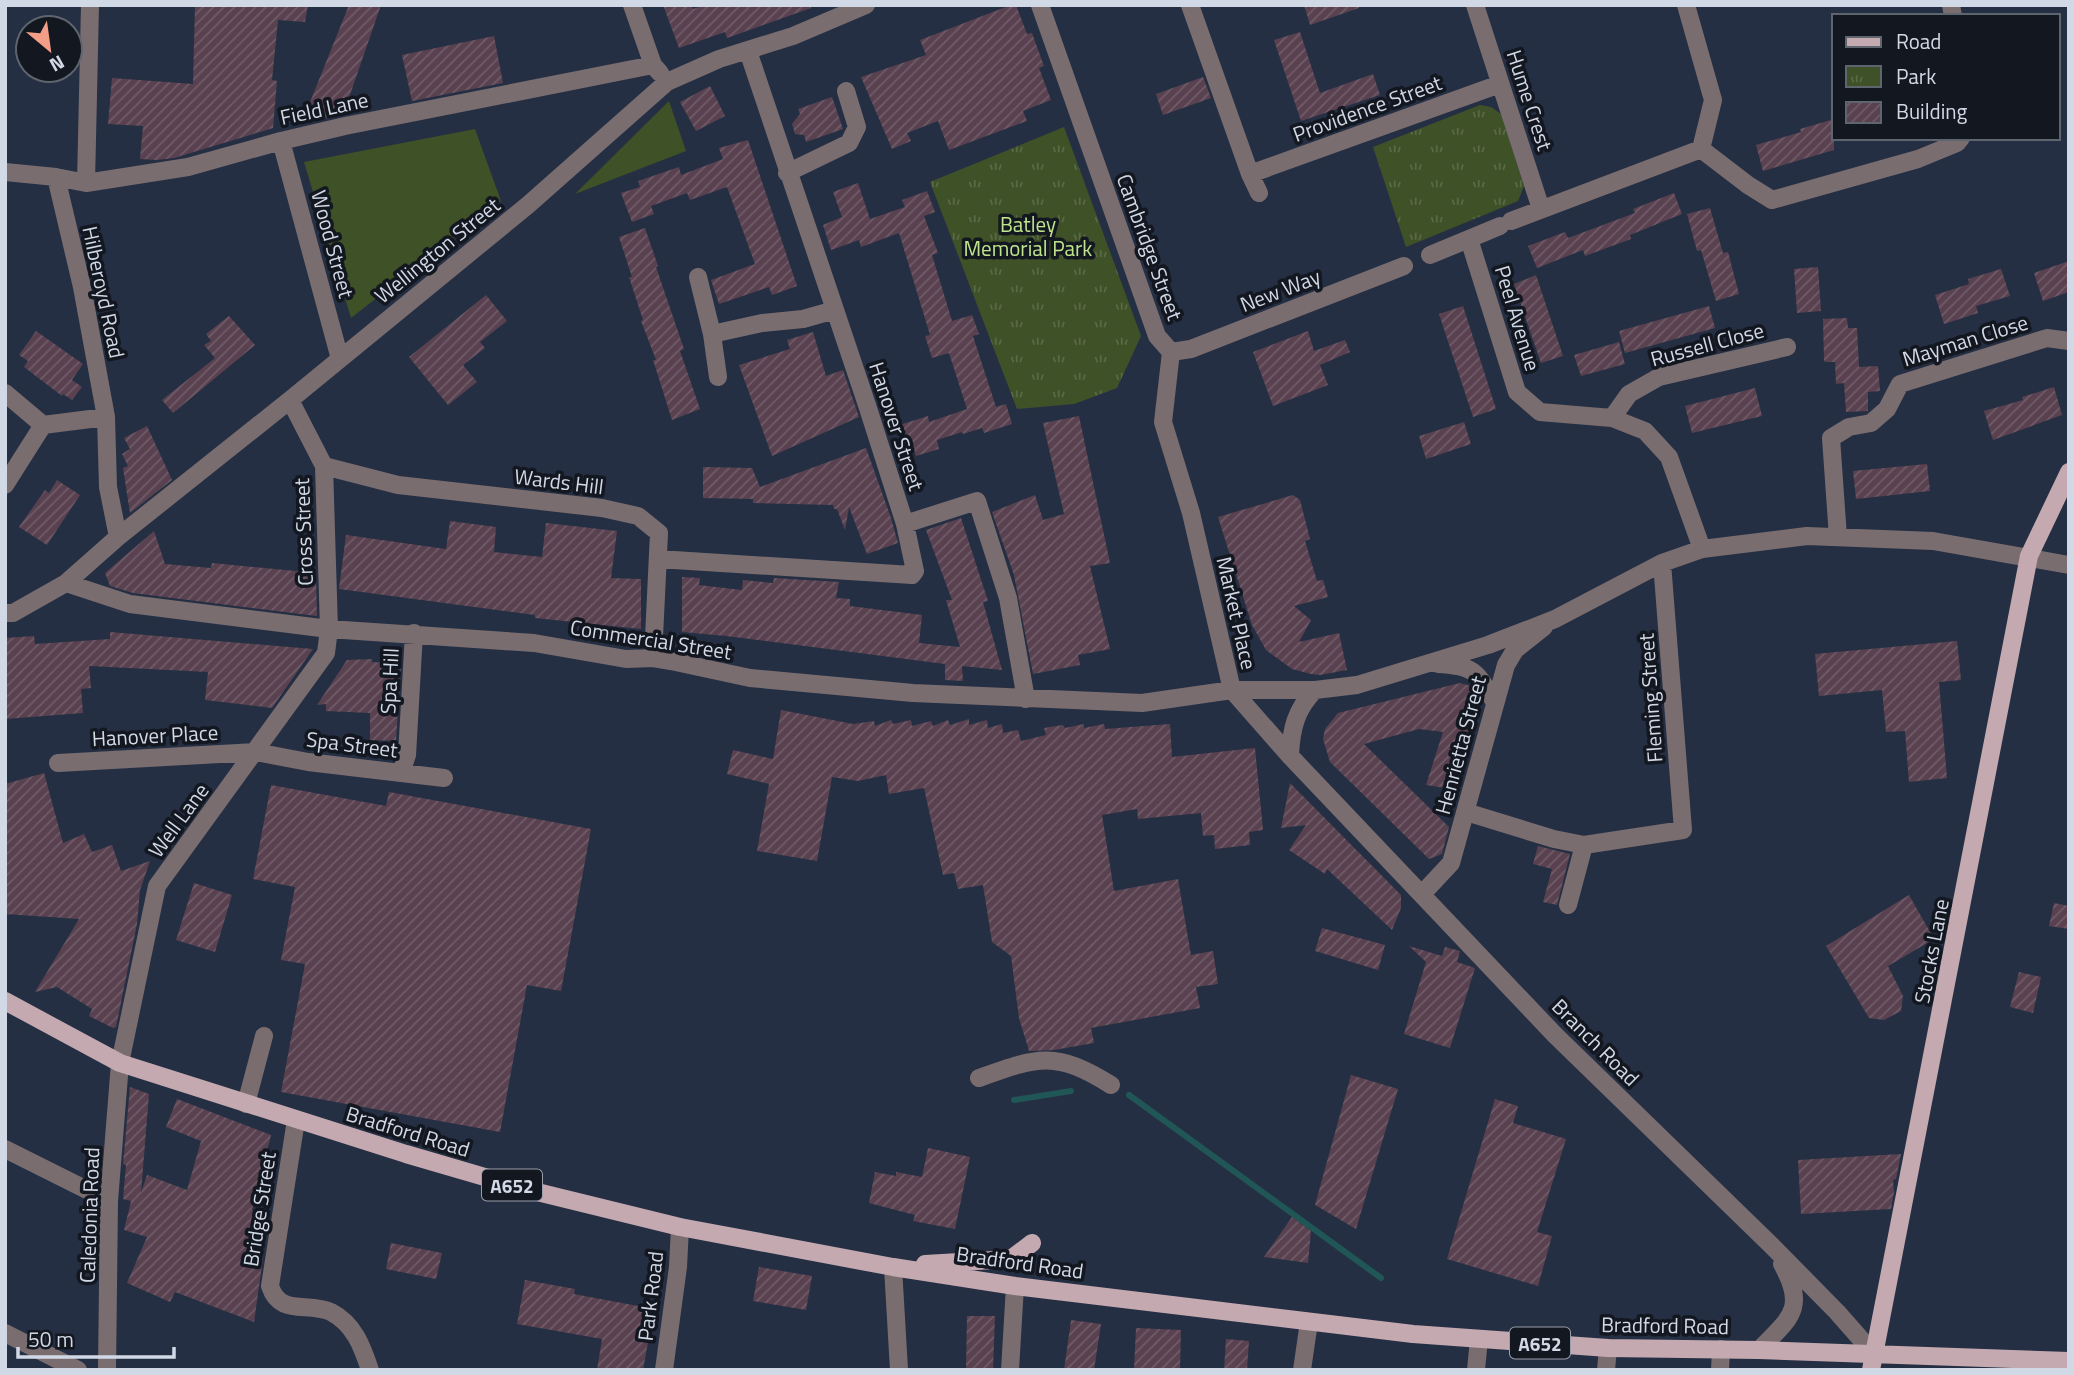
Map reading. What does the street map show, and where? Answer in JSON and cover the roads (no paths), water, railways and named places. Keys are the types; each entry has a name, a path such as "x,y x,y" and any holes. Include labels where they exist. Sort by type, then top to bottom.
{"main road":[{"name":"Stocks Lane","path":"1873,1362 2029,556 2069,472"},
{"name":"Bradford Road","path":"5,1001 120,1063 296,1120 529,1190 680,1227 893,1267 1015,1286 1413,1334 1608,1348 1759,1350 1873,1362 2069,1361"},
{"path":"893,1267 1011,1259 1032,1243"}],"street":[{"path":"86,183 90,5"},
{"path":"632,5 653,65 667,82"},
{"name":"Wellington Street","path":"5,613 13,613 66,583 118,537 528,205 667,82 719,60 793,36 866,5"},
{"name":"Cambridge Street","path":"1040,5 1157,336 1171,352 1163,422 1198,547"},
{"path":"1190,5 1250,174 1259,192"},
{"name":"Hume Crest","path":"1475,5 1541,209"},
{"path":"1689,6 1713,100 1702,149"},
{"name":"Hanover Street","path":"658,559 912,575 915,571 905,524 748,51"},
{"name":"Field Lane","path":"5,172 86,183 188,167 282,141 653,65"},
{"name":"Providence Street","path":"1250,174 1500,84"},
{"path":"787,173 849,143 857,127 846,91"},
{"path":"1702,149 1772,200 1918,159 1959,140"},
{"name":"Wood Street","path":"282,141 340,359"},
{"path":"1430,255 1541,209 1702,149"},
{"name":"Hilberoyd Road","path":"56,177 82,287 106,417 108,488 118,537"},
{"name":"Peel Avenue","path":"1469,239 1517,392 1540,412 1612,418 1645,431 1669,457 1702,549"},
{"name":"New Way","path":"1171,352 1191,349 1404,266"},
{"path":"698,277 712,334 718,377"},
{"path":"712,334 762,323 803,319 835,310"},
{"name":"Mayman Close","path":"1838,537 1831,438 1849,427 1871,423 1887,409 1900,384 2047,338 2069,341"},
{"name":"Russell Close","path":"1612,418 1629,394 1659,377 1787,347"},
{"path":"5,393 43,425 106,417"},
{"name":"Cross Street","path":"290,400 324,466 328,629"},
{"path":"5,485 43,425"},
{"name":"Wards Hill","path":"324,466 398,485 603,508 638,516 659,533 653,658"},
{"path":"905,524 977,502 1008,598 1026,699"},
{"path":"1555,619 1662,563 1702,549 1807,536 1933,541 2069,565"},
{"name":"Market Place","path":"1198,547 1232,690"},
{"name":"Fleming Street","path":"1584,845 1683,830 1662,563"},
{"name":"Commercial Street","path":"66,583 130,604 328,629 534,643 626,659 653,658 750,678 913,693 1142,703 1232,690 1315,690 1357,685 1430,664 1555,619"},
{"name":"Henrietta Street","path":"1423,893 1451,863 1494,701 1506,666 1515,650 1555,619"},
{"name":"Well Lane","path":"120,1063 157,886 326,653 328,629"},
{"name":"Spa Hill","path":"401,773 407,755 414,633"},
{"path":"1430,664 1460,666 1479,675 1494,701"},
{"name":"Branch Road","path":"1232,690 1290,756 1555,1035 1837,1312 1873,1362"},
{"path":"1290,756 1297,713 1315,690"},
{"name":"Hanover Place","path":"58,763 256,752"},
{"name":"Spa Street","path":"256,752 308,762 444,778"},
{"path":"1466,812 1553,839 1584,845 1568,905"},
{"path":"246,1104 264,1036"},
{"path":"979,1078 1030,1060 1062,1061 1092,1073 1111,1085"},
{"name":"Caledonia Road","path":"107,1370 109,1201 120,1063"},
{"name":"Bridge Street","path":"296,1120 270,1286 274,1297 282,1304 329,1311 347,1324 362,1345 370,1370"},
{"path":"5,1149 109,1201"},
{"name":"Park Road","path":"664,1370 678,1267 680,1227"},
{"path":"1759,1350 1790,1317 1794,1302 1790,1279 1772,1246"},
{"path":"893,1267 899,1370"},
{"path":"1010,1370 1015,1286"},
{"path":"1302,1370 1309,1322"},
{"path":"5,1333 78,1370"},
{"path":"1476,1370 1479,1339"},
{"path":"1606,1370 1608,1348"},
{"path":"1720,1370 1721,1349"}],"waterway":[{"path":"1014,1100 1071,1091"},
{"path":"1129,1095 1381,1278"}],"park label":[{"name":"Batley Memorial Park","path":"1028,236"}]}
